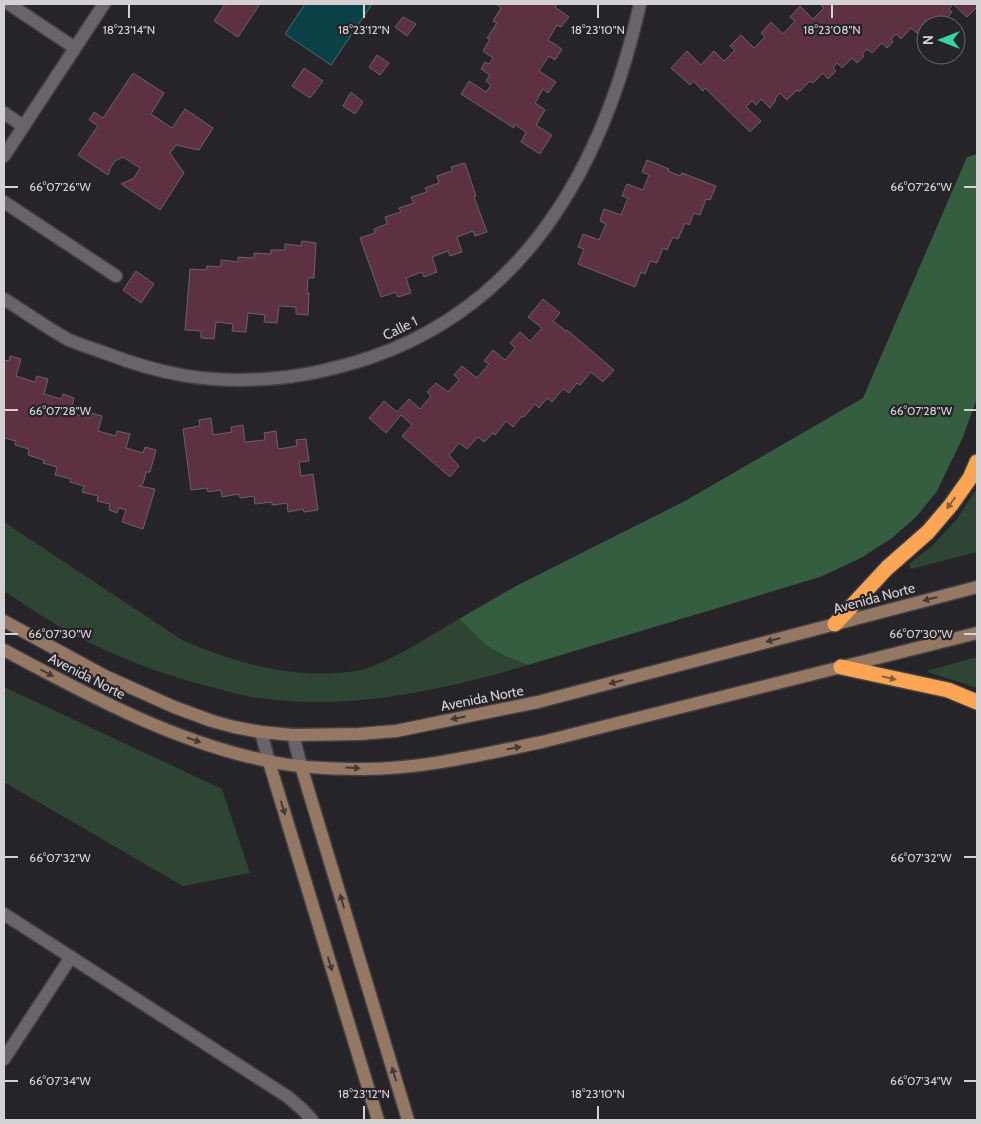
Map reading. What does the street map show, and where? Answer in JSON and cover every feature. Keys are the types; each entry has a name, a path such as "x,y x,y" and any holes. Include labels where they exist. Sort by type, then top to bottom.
{"highway":[{"path":"835,624 887,568 928,532 951,505 970,478 977,462"},
{"path":"841,667 948,690 977,702"}],"street":[{"path":"8,4 75,48"},
{"path":"4,156 104,4"},
{"name":"Calle 1","path":"4,299 70,340 136,365 177,376 232,381 282,378 320,372 398,348 439,326 477,301 508,273 534,243 565,200 589,157 612,99 630,46 640,4"},
{"path":"4,113 23,126"},
{"path":"4,202 116,276"},
{"name":"Avenida Norte","path":"4,621 105,676 166,703 220,723 261,732 294,735 359,734 396,731 547,700 977,587"},
{"name":"Avenida Norte","path":"4,650 99,700 169,731 217,748 269,762 301,766 363,769 412,765 542,742 628,722 977,633"},
{"path":"261,732 378,1120"},
{"path":"294,735 301,766 408,1120"},
{"path":"4,914 288,1097 312,1120"},
{"path":"4,1059 71,958"}],"green space":[{"path":"977,154 977,398 963,437 937,491 917,516 892,538 861,558 820,577 528,665 505,656 487,646 459,619 518,585 685,501 863,398 967,157"},
{"path":"977,488 977,552 911,569 909,564 932,546 957,519"},
{"path":"4,522 182,640 238,661 277,670 318,674 357,671 384,662 459,619 487,646 505,656 528,665 426,691 357,700 287,701 247,696 199,684 166,674 88,642 4,591"},
{"path":"977,657 977,688 927,671"},
{"path":"4,687 222,789 250,873 183,886 4,782"}],"water":[{"path":"305,4 372,4 331,65 285,34"}],"building":[{"path":"225,4 260,4 238,37 214,21"},
{"path":"496,4 557,4 555,7 569,17 561,27 557,25 548,40 562,49 555,60 549,56 539,71 556,82 548,93 543,89 535,103 545,110 536,125 552,135 540,154 521,142 526,132 514,124 514,128 461,94 469,81 486,92 491,85 486,81 490,75 481,69 485,62 489,64 493,58 483,51 490,39 487,38 497,23 493,21 501,8"},
{"path":"820,4 953,4 949,9 952,12 949,15 916,15 916,32 911,28 901,39 896,34 891,39 893,42 887,48 882,43 872,53 867,49 862,54 864,56 857,63 852,58 842,68 837,63 833,68 836,71 828,79 823,73 813,83 810,81 799,92 797,90 787,100 780,93 770,108 761,99 756,105 752,101 746,107 761,121 750,132 705,88 703,91 693,81 690,85 671,68 687,51 701,65 714,51 724,61 735,50 730,46 741,35 754,48 765,37 761,33 771,22 783,34 795,21 790,17 800,6 813,19 824,8"},
{"path":"953,4 977,4 977,7 967,17"},
{"path":"403,17 416,24 407,36 395,27"},
{"path":"377,55 389,63 380,75 369,67"},
{"path":"304,68 323,81 310,98 292,86"},
{"path":"133,73 164,93 151,114 172,128 185,109 213,128 199,150 176,145 170,153 184,173 160,210 121,184 134,178 140,168 123,157 115,161 108,175 78,155 98,126 89,120 94,112 103,118"},
{"path":"351,92 363,102 355,114 343,106"},
{"path":"647,160 680,176 682,173 716,186 710,200 706,199 700,215 694,213 689,225 685,223 678,239 673,237 667,250 663,248 657,263 650,261 645,274 641,272 635,287 578,264 584,249 578,247 583,234 599,240 606,224 600,221 604,209 621,215 628,198 622,196 627,184 643,190 649,175 642,172"},
{"path":"465,163 476,196 474,197 487,232 475,236 473,231 457,237 462,252 450,256 448,251 432,257 437,272 424,277 422,272 406,278 411,293 398,297 396,292 381,297 360,238 375,233 374,229 387,224 385,217 401,212 399,208 414,203 411,197 427,192 425,188 439,183 437,176 452,171 451,167"},
{"path":"302,241 316,243 314,278 308,278 308,315 296,314 296,307 279,306 277,323 264,322 265,315 248,313 246,332 232,331 233,324 216,322 214,339 201,338 201,331 185,330 190,269 206,270 207,266 221,267 221,260 238,262 238,257 254,258 254,253 271,254 271,250 285,250 285,244 301,246"},
{"path":"136,271 154,284 141,303 123,290"},
{"path":"543,299 560,313 553,321 567,330 614,370 603,382 591,372 580,385 577,383 569,393 563,389 552,402 547,398 539,408 535,404 513,427 506,421 495,435 493,433 484,442 478,437 467,449 459,443 449,455 459,466 450,477 402,436 412,425 401,415 386,433 369,418 384,401 397,412 409,399 420,409 431,396 427,392 436,383 448,392 459,380 454,375 462,366 477,378 489,364 484,361 493,350 505,360 515,348 510,343 520,332 530,341 542,328 528,317"},
{"path":"10,356 21,359 16,376 35,382 37,376 48,379 44,394 61,399 63,394 74,398 70,413 90,418 91,413 102,416 98,431 116,436 117,431 130,434 126,448 143,453 145,447 156,450 150,472 146,472 143,484 139,486 155,489 143,529 122,522 126,510 119,508 117,513 109,510 110,504 97,501 98,496 82,492 84,486 70,482 71,479 55,475 57,467 43,463 44,460 28,455 29,449 15,445 16,441 4,438 4,360 9,361"},
{"path":"211,418 213,435 232,432 231,427 243,425 245,442 265,440 264,433 276,431 278,449 297,446 296,440 306,439 309,461 299,462 301,476 313,474 318,510 304,512 303,509 288,512 287,503 272,505 272,502 255,504 254,496 240,498 239,494 222,497 221,490 208,492 207,488 191,490 183,429 200,426 199,420"}]}
